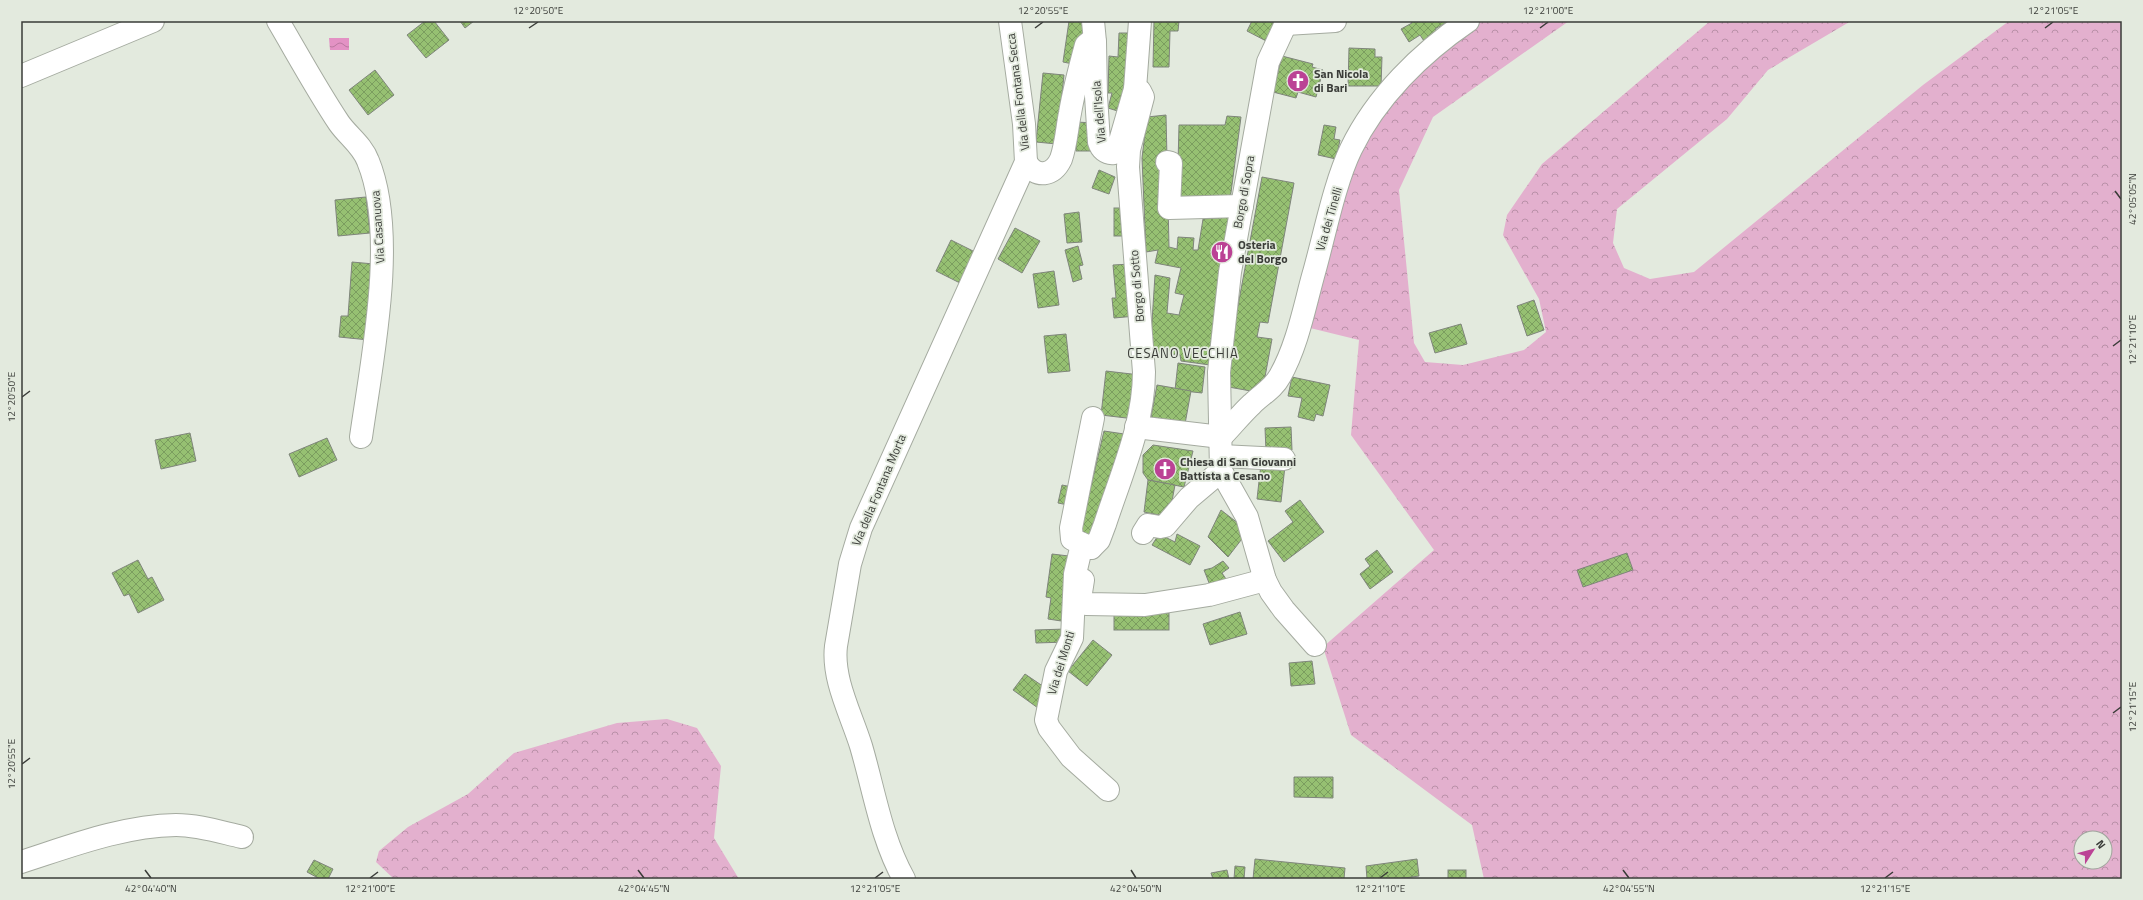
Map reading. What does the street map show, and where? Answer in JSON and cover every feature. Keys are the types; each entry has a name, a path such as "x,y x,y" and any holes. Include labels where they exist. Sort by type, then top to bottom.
{"street":[{"path":"21,76 152,21"},
{"name":"Via Casanuova","path":"278,21 339,122 365,154 372,171 378,196 381,243 381,284 362,437"},
{"name":"Via della Fontana Secca","path":"1010,21 1024,124 1026,162"},
{"name":"Borgo di Sotto","path":"1086,546 1100,536 1136,428 1143,397 1144,372 1135,162 1142,97 1141,92 1135,89 1140,21"},
{"path":"1286,22 1335,21"},
{"name":"Via dei Tinelli","path":"1143,533 1148,525 1158,527 1165,526 1189,498 1221,455 1253,403 1269,391 1284,369 1298,332 1344,165 1364,126 1378,106 1416,64 1445,37 1468,21"},
{"name":"Borgo di Sopra","path":"1221,455 1219,399 1221,346 1230,272 1268,62 1286,22"},
{"name":"Via dell'Isola","path":"1026,162 1032,171 1040,174 1050,170 1060,159 1075,84 1086,44 1091,41 1094,31"},
{"name":"Via dell'Isola","path":"1094,31 1099,140 1104,151 1111,153 1118,148 1135,89"},
{"name":"Via della Fontana Morta","path":"904,879 887,841 861,745 838,677 835,659 850,564 861,528 1026,162"},
{"path":"1167,162 1171,163 1169,208 1242,206"},
{"path":"1093,418 1071,528 1072,539 1086,546 1080,599 1086,604 1145,604 1209,595 1265,580"},
{"path":"1136,428 1221,455 1284,459"},
{"path":"1221,455 1247,518 1265,580 1284,610 1315,645"},
{"name":"Via dei Monti","path":"1086,546 1075,574 1072,638 1058,664 1046,720 1049,728 1071,758 1108,790"},
{"path":"21,862 105,835 151,827 177,825 242,836"}],"green space":[{"path":"1481,21 1569,21 1433,117 1399,190 1414,343 1425,362 1463,365 1524,350 1546,332 1539,299 1503,235 1507,215 1542,164 1710,21 1851,21 1768,70 1727,119 1617,209 1613,243 1624,268 1650,279 1694,272 1923,85 2009,21 2122,21 2122,879 1484,879 1472,825 1351,735 1323,647 1434,550 1351,435 1359,340 1306,327 1345,185 1362,141 1404,86 1472,26"},
{"path":"667,719 697,728 721,766 714,838 739,879 394,879 376,862 379,851 408,827 468,794 514,753 617,723"}],"water":[{"path":"329,38 349,38 349,50 330,50"}],"building":[{"path":"425,21 434,21 449,40 426,58 407,35"},
{"path":"460,21 474,21 465,28"},
{"path":"1069,21 1089,21 1078,65 1063,62"},
{"path":"1154,21 1179,21 1178,31 1170,31 1169,67 1153,67"},
{"path":"1252,21 1270,21 1279,26 1270,43 1247,31"},
{"path":"1411,21 1449,21 1435,29 1438,33 1424,41 1420,35 1409,42 1401,29 1412,23"},
{"path":"1119,33 1131,33 1124,113 1108,108 1112,93 1108,93 1109,56 1118,57"},
{"path":"1349,48 1375,49 1375,57 1382,57 1381,86 1348,86"},
{"name":"San Nicola di Bari","path":"1282,56 1313,64 1312,67 1323,70 1316,97 1298,92 1296,98 1273,92"},
{"path":"375,70 394,95 368,115 349,90"},
{"path":"1043,73 1064,75 1057,144 1036,142"},
{"path":"1166,115 1169,247 1177,249 1178,237 1194,238 1193,250 1198,250 1203,219 1229,217 1210,365 1181,361 1180,355 1150,353 1155,275 1170,278 1167,313 1179,315 1184,295 1175,293 1181,268 1155,263 1158,250 1146,252 1142,158 1147,117"},
{"path":"1227,116 1241,117 1230,200 1177,203 1179,125 1225,125"},
{"path":"1076,122 1094,123 1093,151 1076,151"},
{"path":"1324,125 1336,127 1334,139 1340,140 1336,159 1318,155"},
{"path":"1099,170 1115,177 1109,194 1092,188"},
{"path":"1262,177 1294,183 1268,323 1260,322 1257,337 1272,339 1262,393 1223,386"},
{"path":"366,197 370,233 338,236 335,200"},
{"path":"1114,208 1129,208 1129,236 1114,236"},
{"path":"1079,212 1082,242 1067,243 1064,214"},
{"path":"1015,228 1040,241 1022,273 998,259"},
{"path":"951,240 977,253 962,284 936,271"},
{"path":"1078,246 1083,265 1079,266 1082,279 1073,282 1065,250"},
{"path":"352,262 374,264 369,340 339,337 341,316 348,316"},
{"path":"1131,264 1136,316 1114,318 1112,298 1116,298 1113,265"},
{"path":"1054,271 1059,305 1038,308 1033,274"},
{"path":"1534,300 1544,330 1527,336 1517,306"},
{"path":"1461,324 1467,344 1435,353 1429,333"},
{"path":"1066,334 1070,371 1048,373 1044,336"},
{"path":"1178,363 1205,367 1202,393 1175,390"},
{"path":"1106,371 1140,375 1135,419 1101,415"},
{"path":"1292,377 1330,385 1323,416 1316,414 1314,421 1298,417 1302,398 1288,396"},
{"path":"1157,385 1191,391 1185,424 1151,417"},
{"path":"1291,427 1292,450 1266,451 1265,428"},
{"path":"1104,431 1131,435 1095,539 1080,533"},
{"path":"190,433 196,461 161,469 155,440"},
{"path":"327,438 337,460 299,477 289,454"},
{"name":"Chiesa di San Giovanni Battista a Cesano","path":"1153,445 1193,451 1184,487 1148,480 1143,473 1143,455"},
{"path":"1261,464 1285,466 1281,502 1257,499"},
{"path":"1148,480 1175,485 1169,517 1144,512"},
{"path":"1062,485 1077,488 1073,506 1058,503"},
{"path":"1300,500 1324,532 1284,562 1268,541 1293,522 1285,511"},
{"path":"1221,510 1248,531 1228,557 1208,537"},
{"path":"1159,534 1175,542 1177,534 1200,546 1190,565 1152,545"},
{"path":"1377,550 1393,572 1370,589 1360,574 1370,566 1365,559"},
{"path":"1627,553 1633,570 1583,587 1577,570"},
{"path":"1052,554 1077,557 1068,622 1048,619 1051,598 1046,597"},
{"path":"138,560 148,579 152,577 164,600 138,613 129,594 124,596 112,573"},
{"path":"1223,561 1229,568 1222,573 1230,585 1211,588 1204,570 1212,568"},
{"path":"1240,612 1247,634 1210,645 1203,624"},
{"path":"1114,613 1169,613 1169,630 1114,630"},
{"path":"1066,629 1067,642 1036,643 1035,630"},
{"path":"1093,640 1112,655 1087,686 1068,671"},
{"path":"1312,661 1315,684 1291,686 1289,663"},
{"path":"1025,674 1050,691 1038,708 1013,690"},
{"path":"1294,777 1333,777 1333,798 1294,797"},
{"path":"1255,859 1345,868 1344,879 1253,879"},
{"path":"1417,859 1419,876 1397,879 1367,879 1366,866"},
{"path":"314,860 333,869 328,879 320,879 307,872"},
{"path":"1235,866 1245,867 1244,879 1234,879"},
{"path":"1227,870 1229,879 1213,879 1211,873"},
{"path":"1448,870 1466,870 1466,879 1448,879"}],"place":[{"name":"San Nicola di Bari","path":"1298,81"},
{"name":"Osteria del Borgo","path":"1222,252"},
{"name":"Chiesa di San Giovanni Battista a Cesano","path":"1165,469"}],"district":[{"name":"CESANO VECCHIA","path":"1183,353"}]}
